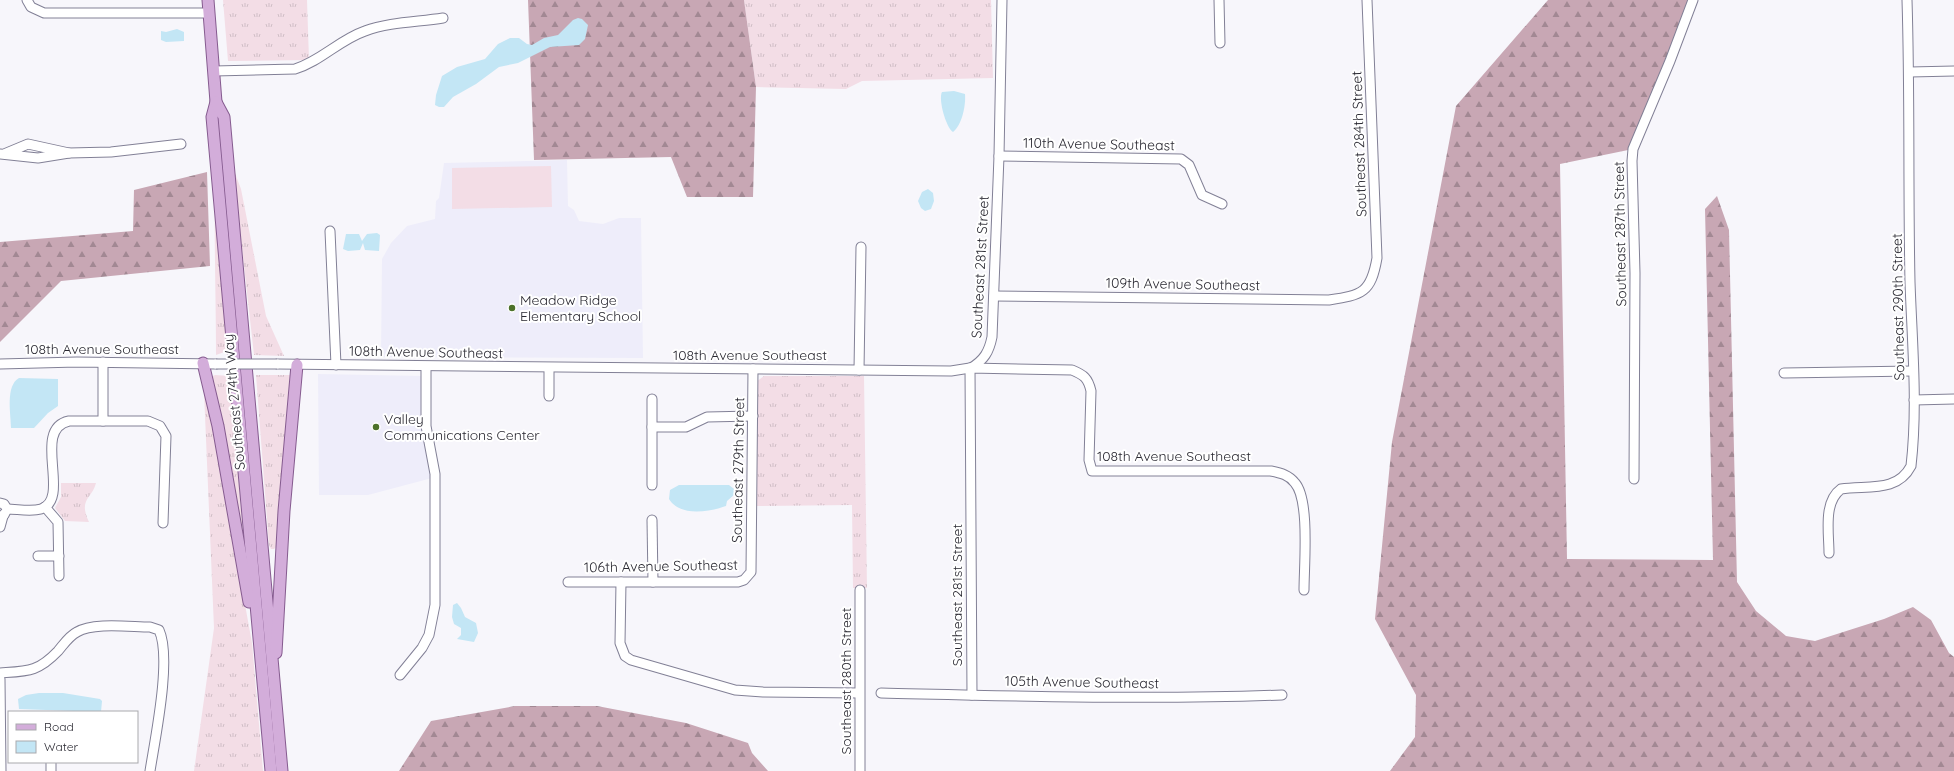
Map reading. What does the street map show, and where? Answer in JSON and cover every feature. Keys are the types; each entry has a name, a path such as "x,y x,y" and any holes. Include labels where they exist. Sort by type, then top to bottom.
{"main road":[{"name":"Southeast 274th Way","path":"208,0 216,102 212,117 262,668"},
{"name":"Southeast 274th Way","path":"216,102 224,117 275,702"},
{"path":"203,363 218,426 262,668 271,771"},
{"path":"282,771 275,702 275,660 283,533 297,365"}],"street":[{"name":"Southeast 281st Street","path":"972,695 970,368 980,363 990,349 992,337 999,156 1002,0"},
{"path":"1219,0 1220,43"},
{"name":"Southeast 284th Street","path":"1367,0 1377,258 1374,274 1369,286"},
{"name":"Southeast 287th Street","path":"1634,479 1635,273 1633,149 1670,61 1693,0"},
{"name":"Southeast 290th Street","path":"1829,553 1829,512 1830,504 1836,493 1841,489 1887,485 1902,480 1911,466 1914,400 1910,281 1910,72 1907,0"},
{"path":"29,3 44,13 209,13"},
{"path":"214,71 296,69 306,66 338,44 366,30 443,18"},
{"path":"1910,72 1954,71"},
{"path":"2,154 21,145 28,144 69,153"},
{"path":"2,154 38,158 69,153 111,152 181,144"},
{"name":"110th Avenue Southeast","path":"999,156 1181,159 1188,165 1202,195 1222,204"},
{"path":"330,230 336,365"},
{"path":"859,370 861,247"},
{"name":"109th Avenue Southeast","path":"994,296 1329,300 1348,297 1369,286"},
{"path":"103,362 103,421"},
{"name":"108th Avenue Southeast","path":"0,364 103,362 951,372 970,368 1072,370 1084,375 1089,382 1091,391 1089,460 1092,471 1271,471 1286,474 1296,484 1305,509 1304,590"},
{"path":"400,675 422,648 430,635 435,605 434,474 426,426 426,367"},
{"path":"549,368 549,396"},
{"name":"Southeast 279th Street","path":"751,572 753,369"},
{"path":"1784,373 1913,371"},
{"path":"652,399 652,485"},
{"path":"1914,400 1954,399"},
{"path":"652,427 686,427 707,417 753,416"},
{"path":"0,527 2,507 37,509 45,507 50,502 52,496 52,439 58,426 69,421 148,421 160,426 166,436 163,523"},
{"path":"45,507 58,522 59,576"},
{"path":"652,520 653,582"},
{"path":"38,556 59,556"},
{"name":"106th Avenue Southeast","path":"568,582 738,582 744,580 751,572"},
{"path":"621,582 620,643 625,656 631,660 735,690 763,692 859,693"},
{"name":"Southeast 280th Street","path":"860,590 860,771"},
{"path":"0,673 36,669 43,665 70,636 86,628 150,627 159,630 163,642 162,696 150,771"},
{"path":"0,679 1,771"},
{"name":"105th Avenue Southeast","path":"881,693 1207,697 1282,695"}],"shaded area":[{"name":"Meadow Ridge Elementary School","path":"567,160 568,206 574,210 579,221 603,224 619,218 641,218 643,358 381,357 382,259 391,243 407,226 435,219 436,201 439,198 444,163"},
{"path":"318,374 422,376 422,432 432,478 368,495 319,495"}],"green space":[{"path":"223,0 307,0 309,60 228,61"},
{"path":"528,0 744,0 756,87 753,197 687,197 671,157 534,160"},
{"path":"744,0 991,0 993,78 862,81 846,89 756,87"},
{"path":"1548,0 1692,0 1633,149 1560,164 1567,559 1713,560 1705,209 1717,196 1729,230 1737,582 1756,611 1786,636 1815,641 1884,619 1913,607 1931,620 1949,653 1954,657 1954,771 1390,771 1415,737 1416,695 1375,619 1392,442 1456,106"},
{"path":"551,166 552,207 452,209 452,168"},
{"path":"233,168 241,189 266,316 284,356 254,355"},
{"path":"207,172 210,266 61,281 0,342 0,242 133,231 134,190"},
{"path":"215,192 227,351 216,355 215,233"},
{"path":"215,375 230,376 244,547 212,379"},
{"path":"256,375 290,375 276,547 274,549 271,549 269,545"},
{"path":"764,376 864,376 867,588 853,588 852,505 756,506 756,382"},
{"path":"204,392 208,401 252,643 263,771 194,771 214,628"},
{"path":"61,483 96,483 85,504 89,522 65,521 55,508 61,497"},
{"path":"515,706 597,706 686,723 748,743 752,753 768,771 399,771 431,721"}],"water":[{"path":"578,18 582,19 588,25 585,39 579,45 550,47 518,63 499,67 476,84 453,97 444,107 435,105 436,95 442,76 457,67 485,59 498,44 510,38 519,38 527,44 532,45 544,38 558,35 573,20"},
{"path":"177,29 184,32 184,41 166,42 161,40 161,31 166,32"},
{"path":"954,91 965,94 965,99 961,120 953,132 945,119 941,96 942,92"},
{"path":"928,189 933,193 934,201 931,209 925,211 921,208 918,201 922,192"},
{"path":"377,233 380,235 379,251 365,250 363,243 360,250 348,251 343,249 346,234 359,234 362,241 367,234"},
{"path":"19,378 58,379 58,406 48,413 34,428 11,428 10,394 12,387"},
{"path":"679,485 729,485 734,489 735,494 727,501 726,506 711,510 695,512 687,511 674,505 669,499 670,490"},
{"path":"457,603 465,617 476,623 478,633 474,642 457,639 461,635 461,628 454,624 452,617 453,605"},
{"path":"39,693 63,693 100,699 102,701 101,711 19,709 18,699 26,695"}],"place":[{"name":"Meadow Ridge Elementary School","path":"512,308"},
{"name":"Valley Communications Center","path":"376,427"}]}
